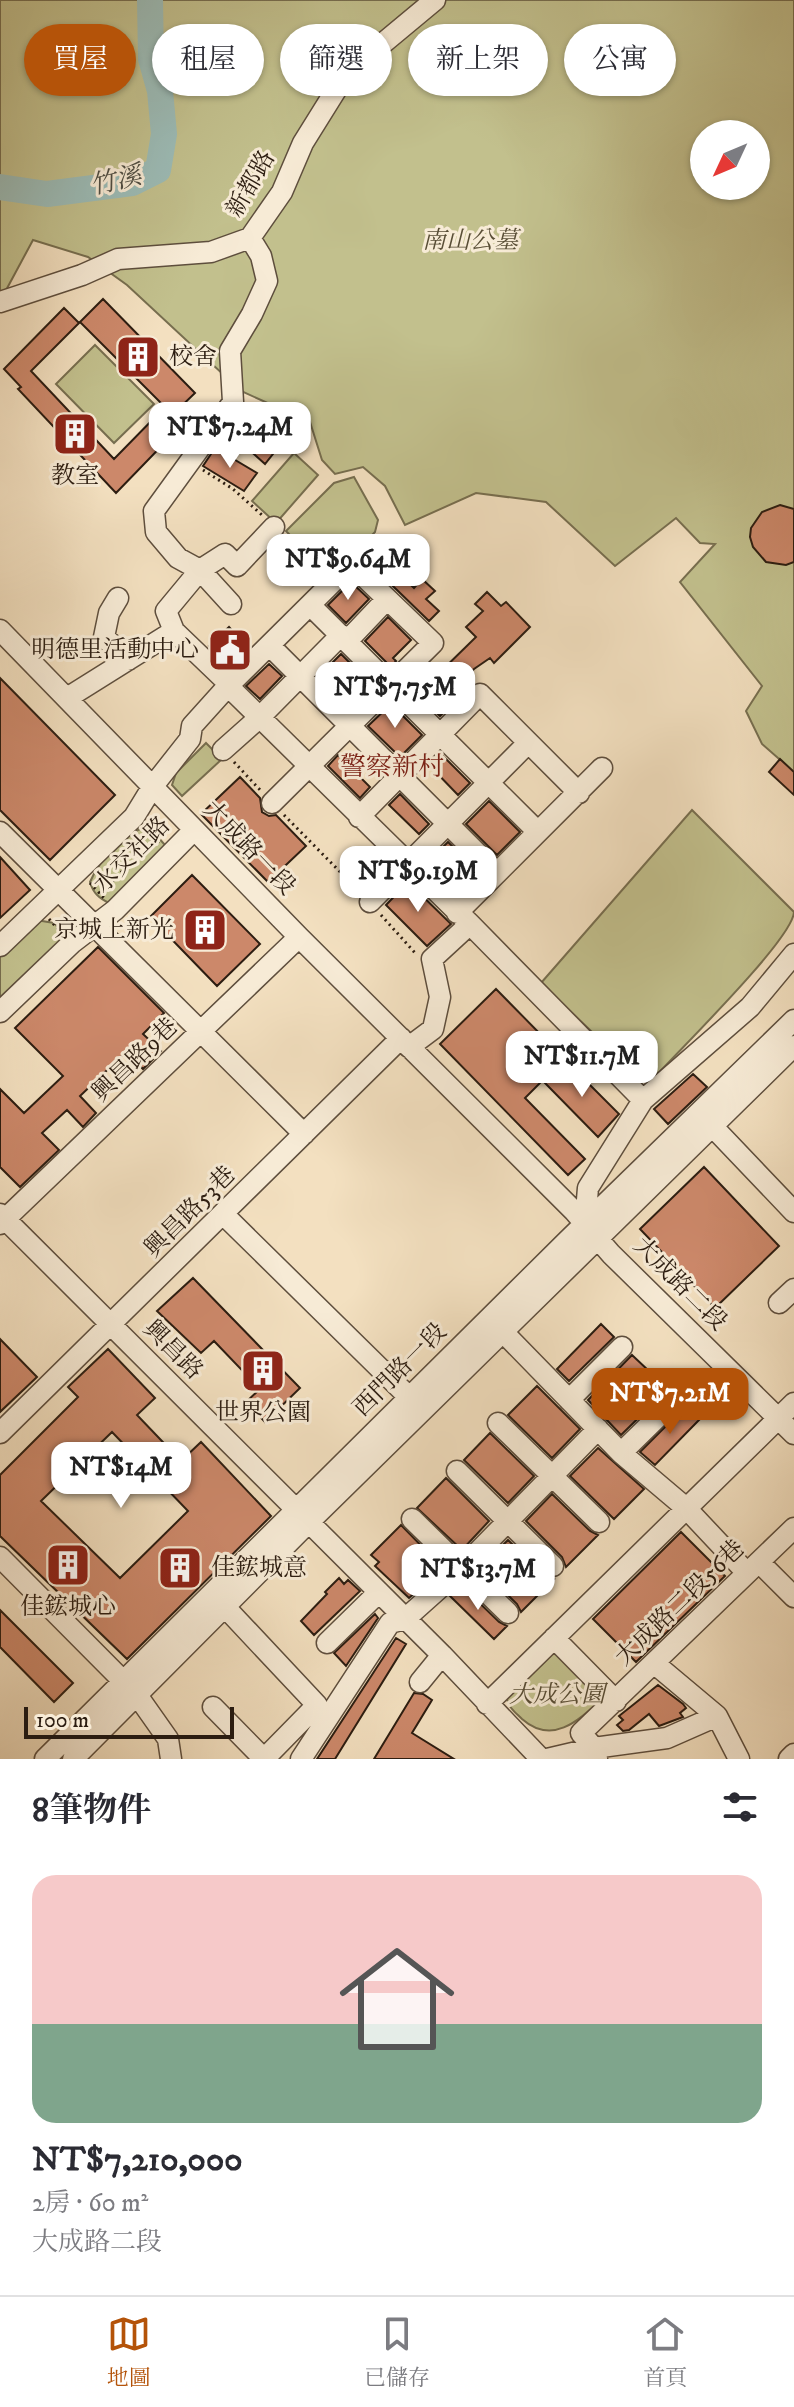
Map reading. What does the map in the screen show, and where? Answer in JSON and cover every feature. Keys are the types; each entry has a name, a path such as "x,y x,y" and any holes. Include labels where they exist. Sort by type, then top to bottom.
{"street":[{"name":"新都路","path":"0,302 82,275 118,259 211,252 250,238 282,192 303,143 346,74 435,0"},
{"path":"231,604 200,570 178,558 156,532 154,511 233,402 230,351 267,281 261,256 250,238"},
{"path":"274,527 237,566 225,554 200,570 166,611 174,631 643,1100"},
{"name":"水交社路","path":"0,946 134,817 153,786 190,739 192,726 225,682 270,646 351,564 387,599"},
{"path":"118,598 109,613 104,637 128,660"},
{"path":"272,803 433,643 387,599 349,639 341,635"},
{"path":"310,605 538,832"},
{"name":"大成路一段","path":"0,630 299,937 592,1230"},
{"path":"67,698 174,631"},
{"path":"223,750 341,635"},
{"path":"270,646 497,873"},
{"path":"359,817 480,694 579,793"},
{"path":"370,902 528,743"},
{"path":"463,919 497,873 602,768"},
{"name":"水交社路","path":"0,1012 72,943 115,910 194,830"},
{"path":"0,832 304,1134"},
{"name":"興昌路53巷","path":"0,1433 304,1134 405,1042 433,1029 440,997 432,959 463,919"},
{"name":"興昌路9巷","path":"2,1219 299,937"},
{"path":"592,1230 588,1188 643,1100 750,1007 794,954"},
{"name":"西門路一段","path":"73,1759 130,1688 303,1516 503,1332 592,1230 794,1020"},
{"name":"西門路一段","path":"45,1759 225,1607 410,1398 592,1230 713,1127 794,1046"},
{"path":"713,1127 794,1212"},
{"path":"224,1215 410,1398"},
{"name":"興昌路","path":"2,1219 442,1655 541,1759"},
{"name":"大成路二段","path":"592,1230 611,1254 794,1434"},
{"path":"503,1332 621,1453 753,1568 794,1597"},
{"path":"569,1400 622,1347"},
{"path":"621,1453 673,1402"},
{"path":"487,1704 794,1403"},
{"path":"498,1423 599,1522"},
{"path":"301,1759 390,1623 405,1619 462,1568 598,1429"},
{"path":"457,1471 553,1566"},
{"path":"412,1519 508,1613"},
{"name":"大成路二段56巷","path":"595,1754 581,1733 794,1528"},
{"path":"0,1557 130,1688 168,1739 171,1759"},
{"path":"327,1643 379,1592"},
{"path":"213,1707 264,1759 317,1705 225,1607"},
{"path":"554,1638 616,1701"},
{"path":"420,1682 442,1655"},
{"path":"655,1664 717,1716 739,1759"},
{"path":"547,1759 595,1754 667,1738 717,1716"},
{"path":"789,1759 794,1754"}],"path":[{"path":"223,750 416,954"},
{"path":"134,817 170,855"},
{"path":"100,894 154,839"},
{"path":"78,871 115,910"},
{"path":"40,909 72,943"}],"green space":[{"name":"南山公墓","path":"0,0 794,0 794,772 762,744 746,711 762,686 680,582 715,544 700,543 676,518 615,566 546,502 476,493 405,525 385,486 363,467 335,474 322,460 310,422 241,391 127,285 88,257 33,240 5,292 0,293"},
{"path":"95,345 154,404 114,443 56,384"},
{"path":"294,453 318,475 276,523 252,501"},
{"path":"354,477 378,520 375,532 331,578 286,531 334,483"},
{"path":"206,743 222,759 182,796 172,785 176,773"},
{"path":"692,810 794,912 789,926 775,946 733,995 654,1078 642,1080 541,983"},
{"path":"148,826 165,845 109,903 105,901 91,886 94,873 106,856 130,834"},
{"path":"36,920 54,923 65,935 65,947 0,1007 0,954"},
{"name":"大成公園","path":"557,1649 605,1696 577,1720 556,1730 545,1730 522,1719 507,1699"}],"building":[{"path":"103,299 195,393 168,419 178,429 116,493 18,389 21,387 4,369 64,308 79,323 31,371 114,459 165,407 80,322"},
{"path":"242,411 280,445 265,464 228,431"},
{"path":"215,448 257,473 244,491 203,466"},
{"path":"780,505 794,509 794,562 786,565 766,562 753,547 750,537 751,528 762,512"},
{"path":"387,539 396,548 385,560 414,588 422,579 435,591 426,599 439,611 429,621 365,559"},
{"path":"351,582 369,599 346,623 328,605"},
{"path":"487,592 501,606 506,602 530,627 494,663 490,658 474,669 466,677 469,681 442,708 445,711 440,716 409,685 420,674 429,683 476,637 466,627 483,611 475,604"},
{"path":"388,617 411,640 393,658 396,661 391,667 365,641"},
{"name":"明德里活動中心","path":"229,627 248,648 230,666 209,646"},
{"path":"341,654 372,685 350,707 319,676"},
{"path":"269,664 282,676 260,699 246,686"},
{"path":"0,678 115,795 50,860 0,810"},
{"path":"391,704 422,735 400,757 368,726"},
{"path":"440,753 470,783 458,795 429,765"},
{"path":"338,755 370,787 360,798 328,766"},
{"path":"780,759 794,772 794,795 769,772"},
{"path":"240,777 260,798 262,812 269,816 276,815 306,846 268,882 201,814"},
{"path":"400,794 429,824 419,834 389,805"},
{"path":"489,801 520,832 497,855 466,824"},
{"path":"448,842 479,873 458,894 427,863"},
{"path":"0,857 30,890 0,918"},
{"name":"京城上新光","path":"192,875 260,944 217,986 150,917"},
{"path":"408,882 451,924 427,946 386,905"},
{"path":"98,947 164,1013 143,1034 161,1051 143,1069 126,1052 80,1096 96,1113 83,1127 67,1110 42,1133 59,1150 20,1187 0,1167 0,1089 24,1113 63,1076 15,1028"},
{"path":"496,989 551,1045 527,1069 540,1083 525,1098 585,1159 568,1175 440,1044"},
{"path":"566,1061 619,1114 598,1137 544,1082"},
{"path":"693,1074 707,1087 668,1124 654,1109"},
{"path":"704,1167 779,1246 715,1308 640,1229"},
{"name":"世界公園","path":"193,1278 300,1388 265,1422 246,1402 260,1389 214,1341 201,1353 157,1311"},
{"path":"601,1324 614,1337 569,1381 557,1369"},
{"path":"0,1339 37,1377 0,1412"},
{"path":"108,1349 155,1398 137,1415 181,1461 201,1442 271,1516 127,1659 0,1536 0,1475 78,1397 68,1387","holes":["112,1432 188,1511 120,1578 41,1501"]},
{"path":"632,1355 668,1389 621,1435 588,1400"},
{"path":"537,1386 580,1429 552,1458 508,1415"},
{"path":"685,1407 699,1420 655,1465 640,1452"},
{"path":"490,1433 534,1476 508,1503 464,1460"},
{"path":"598,1448 644,1489 614,1519 570,1476"},
{"path":"446,1478 489,1521 462,1550 417,1508"},
{"path":"552,1494 598,1535 566,1567 562,1557 526,1521"},
{"path":"401,1525 443,1568 409,1598 375,1566 379,1562 371,1555"},
{"path":"681,1532 725,1576 636,1662 593,1619"},
{"path":"508,1540 544,1575 554,1579 521,1612 517,1604 480,1568"},
{"path":"339,1578 344,1584 348,1580 360,1591 314,1635 301,1621"},
{"path":"462,1586 507,1626 494,1639 450,1596"},
{"path":"0,1610 73,1683 54,1702 0,1647"},
{"path":"375,1614 378,1618 346,1666 334,1653"},
{"path":"396,1638 406,1644 335,1759 317,1759"},
{"path":"658,1685 683,1704 686,1708 680,1713 683,1717 659,1726 649,1714 629,1730 623,1731 617,1725 623,1720 619,1716"},
{"path":"414,1693 432,1700 412,1733 454,1759 374,1759"}],"waterway":[{"name":"竹溪","path":"0,187 47,194 132,183 158,170 164,134 160,91 151,59 150,0"}],"place":[{"name":"校舍","path":"138,357"},
{"name":"教室","path":"75,434"},
{"name":"明德里活動中心","path":"230,650"},
{"name":"京城上新光","path":"205,930"},
{"name":"世界公園","path":"263,1371"},
{"name":"佳鋐城心","path":"68,1565"},
{"name":"佳鋐城意","path":"180,1568"}],"district":[{"name":"警察新村","path":"392,767"}]}
